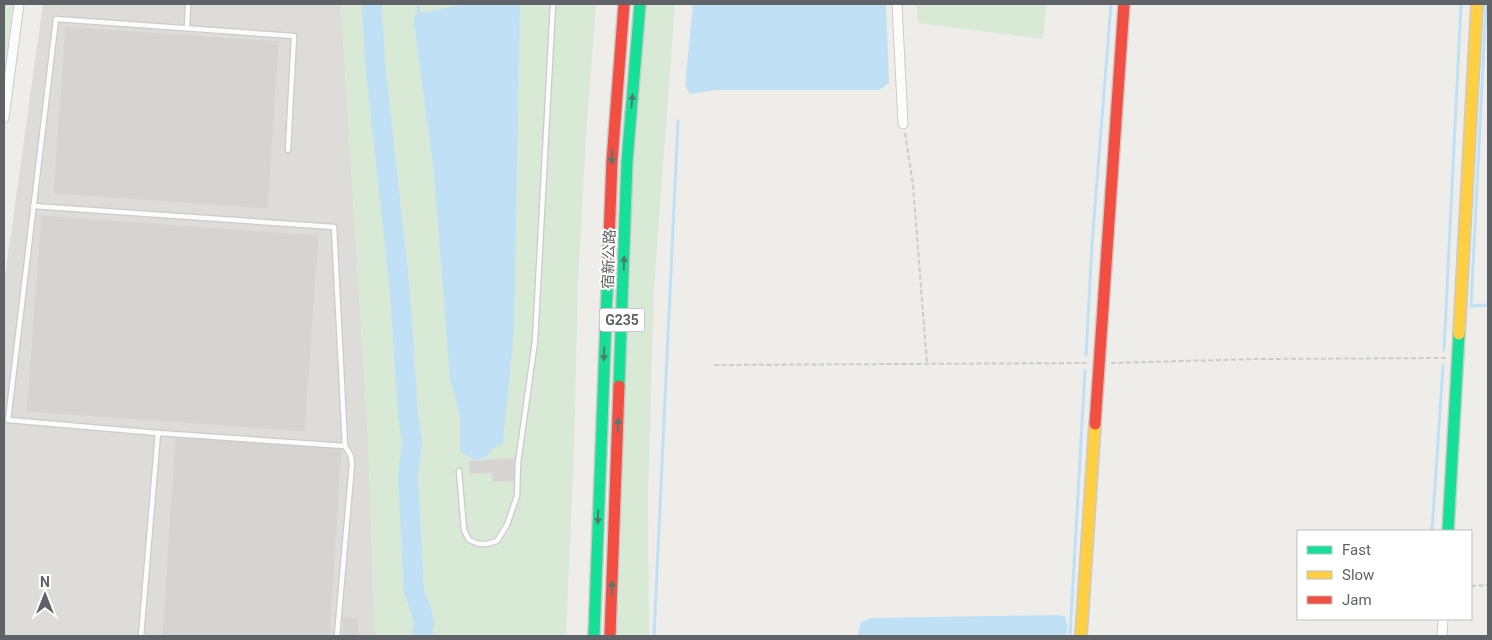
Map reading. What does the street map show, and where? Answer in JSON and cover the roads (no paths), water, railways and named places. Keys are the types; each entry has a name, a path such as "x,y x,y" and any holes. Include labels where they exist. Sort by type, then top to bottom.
{"main road":[{"name":"宿新公路","path":"594,636 612,161 624,4"},
{"name":"宿新公路","path":"610,636 627,162 640,4"},
{"path":"1081,636 1124,4"},
{"path":"1448,530 1477,4"}],"street":[{"path":"4,118 19,4"},
{"path":"897,4 904,124"},
{"path":"1442,636 1443,620"}],"lane":[{"path":"187,28 188,4"},
{"path":"459,470 464,530 469,540 479,544 496,541 507,525 517,496 518,463 535,341 553,4"},
{"path":"288,150 294,36 56,19 8,420 345,446"},
{"path":"34,206 334,227 345,446 351,456 352,464 337,636"},
{"path":"141,636 158,433"}],"water":[{"path":"466,4 520,4 514,331 503,443 493,449 486,457 474,460 460,451 460,415 450,379 434,173 414,24 415,14"},
{"path":"693,4 886,4 889,83 879,90 716,90 690,94 685,86"},
{"path":"1065,616 1068,628 1066,636 857,636 861,622 871,618"}],"waterway":[{"path":"372,4 375,62 400,292 408,414 412,442 408,476 414,592 424,622 422,636"},
{"path":"418,4 419,15"},
{"path":"1086,355 1092,244 1111,4"},
{"path":"1444,350 1461,4"},
{"path":"1486,4 1471,306 1488,305"},
{"path":"654,636 678,121"},
{"path":"1432,530 1443,366"},
{"path":"1070,636 1085,371"}]}
